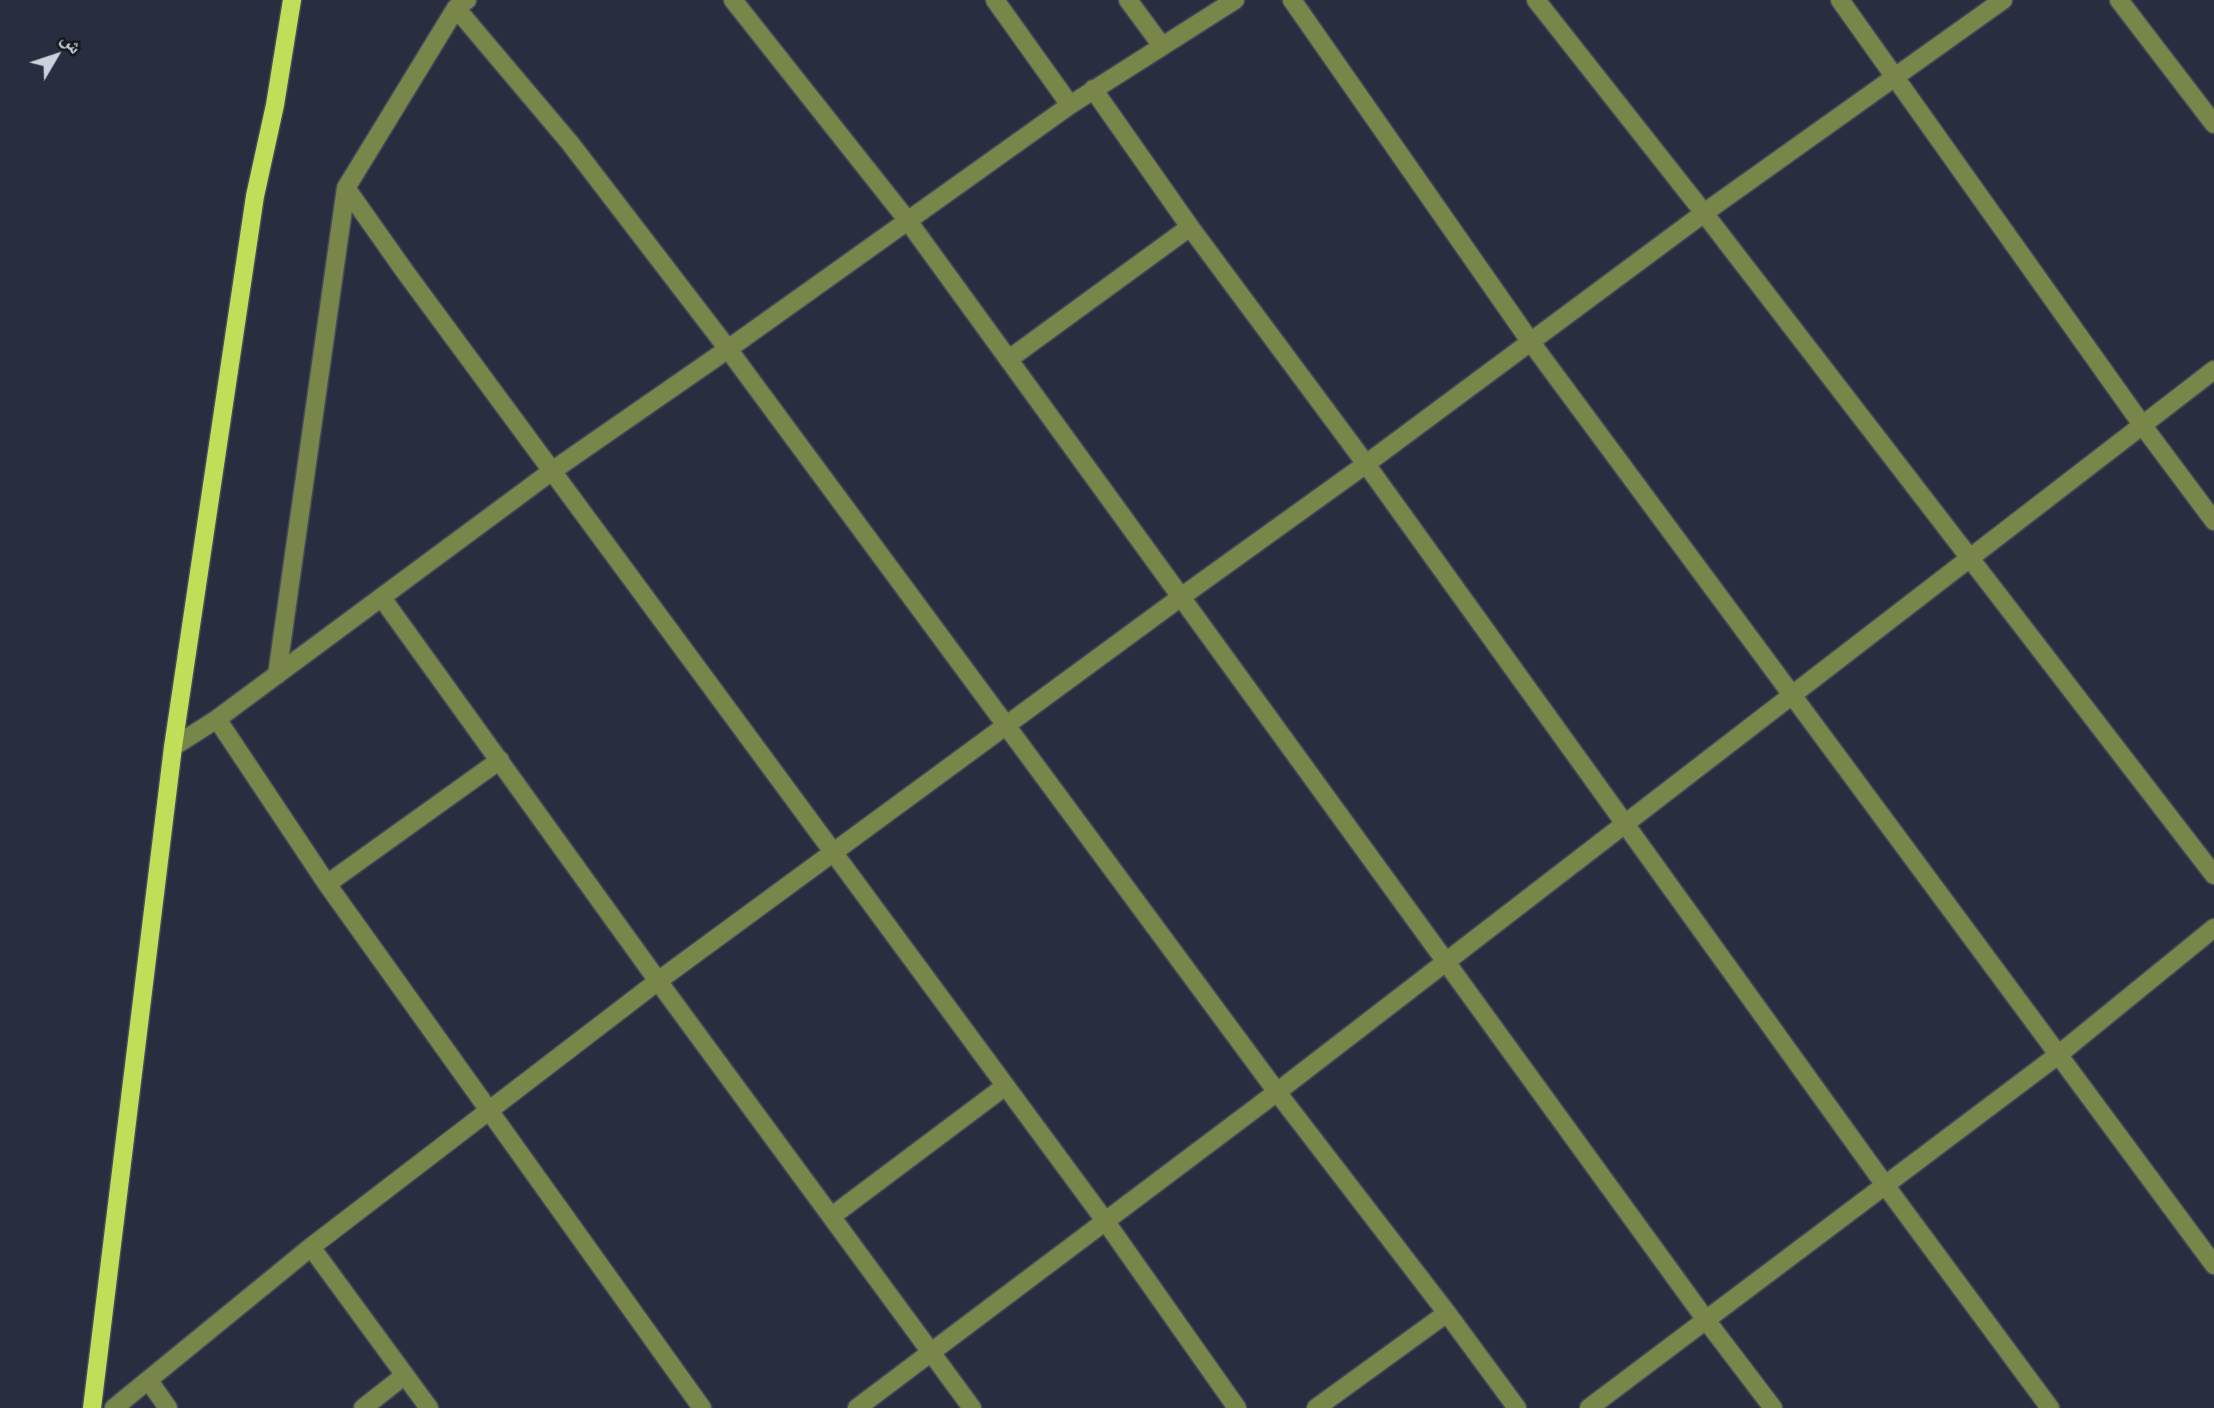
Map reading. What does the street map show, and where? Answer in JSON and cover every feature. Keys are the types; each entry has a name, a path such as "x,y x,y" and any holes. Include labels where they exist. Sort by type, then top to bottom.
{"main road":[{"path":"92,1408 173,747 255,196 275,105 292,0"}],"street":[{"path":"733,0 908,221 1706,1320 1773,1408"},
{"path":"995,0 1070,105"},
{"path":"1128,0 1162,46"},
{"path":"173,747 218,719 552,471 1070,105 1235,0"},
{"path":"1292,0 1530,341 2214,1265"},
{"path":"1536,0 2214,875"},
{"path":"1840,0 2143,426 2214,521"},
{"path":"114,1408 311,1247 658,981 1704,214 2003,0"},
{"path":"2119,0 2211,113"},
{"path":"277,675 346,188 462,4 728,349 1277,1092 1517,1408"},
{"path":"1093,89 1190,227 1366,464 1885,1185 2050,1408"},
{"path":"346,188 1004,1087 1106,1222 1237,1408"},
{"path":"1009,359 1190,227"},
{"path":"857,1408 1277,1092 2214,370"},
{"path":"382,597 658,981 972,1408"},
{"path":"218,719 327,884 702,1408"},
{"path":"327,884 500,760"},
{"path":"1589,1408 2058,1055 2214,928"},
{"path":"832,1216 1004,1087"},
{"path":"311,1247 429,1408"},
{"path":"1316,1408 1447,1313"},
{"path":"363,1408 405,1375"},
{"path":"149,1381 168,1408"}]}
